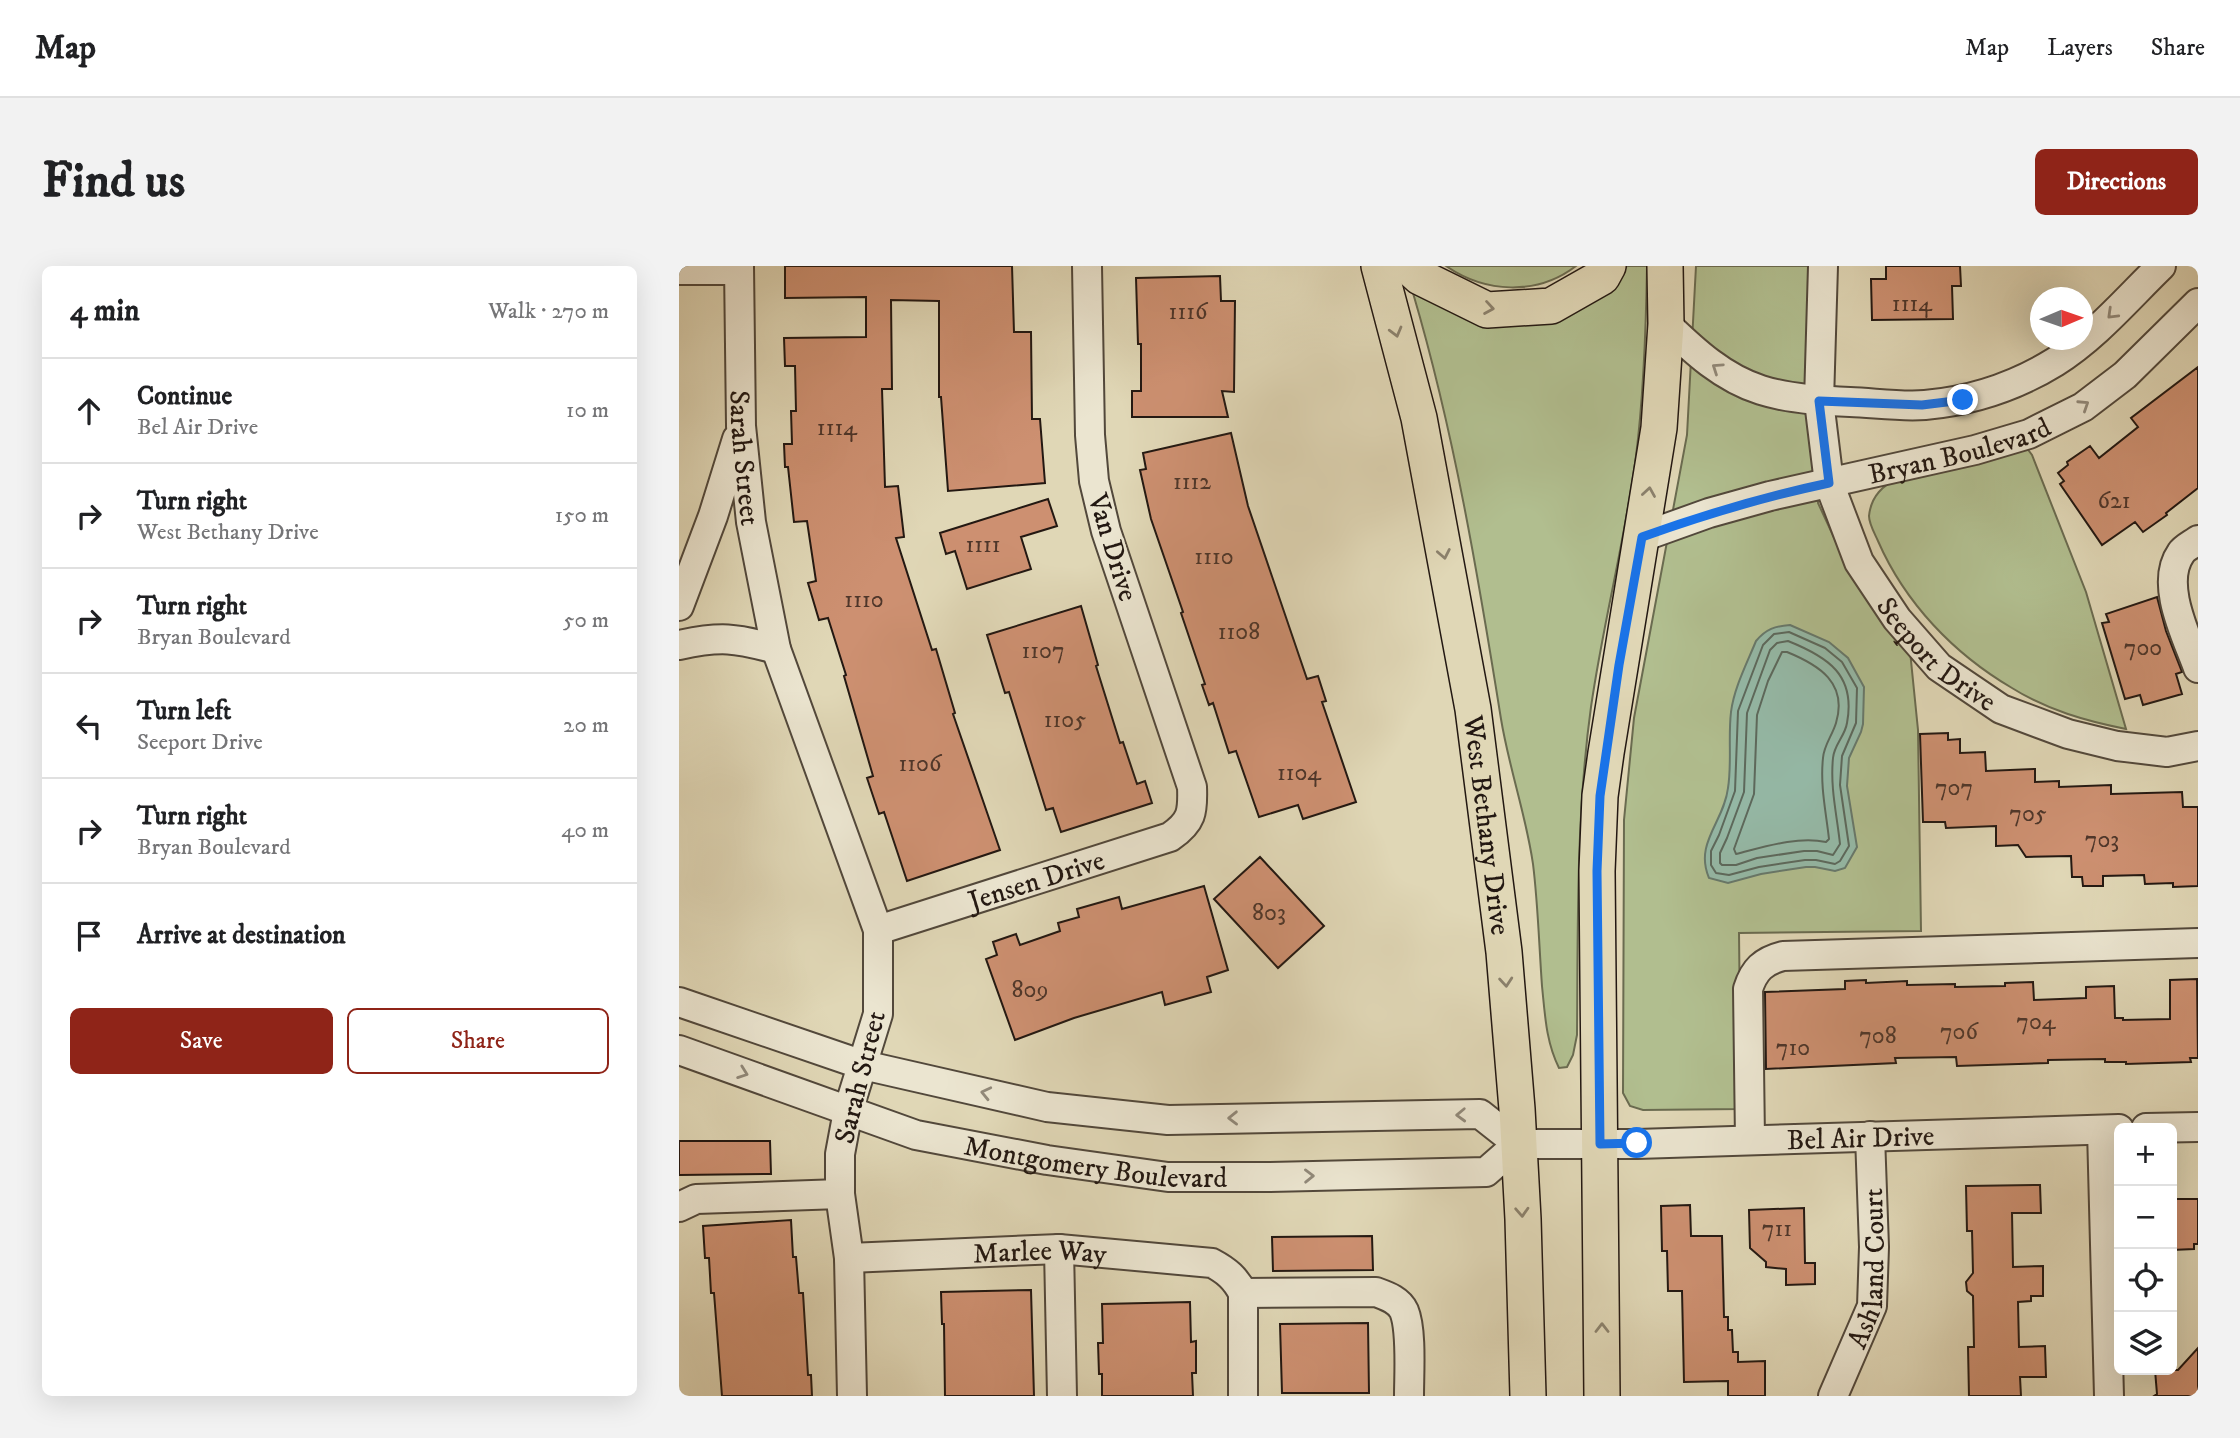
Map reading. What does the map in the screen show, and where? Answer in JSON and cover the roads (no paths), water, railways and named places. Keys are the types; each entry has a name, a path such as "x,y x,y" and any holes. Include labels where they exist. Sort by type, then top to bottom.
{"main road":[{"name":"West Bethany Drive","path":"1378,266 1419,418 1473,709 1504,952 1523,1219 1528,1396"},
{"path":"1408,266 1420,277 1487,310 1551,306 1602,276 1608,266"},
{"path":"1602,1396 1597,884 1600,796 1659,428 1666,324 1665,266"}],"street":[{"name":"Van Drive","path":"1087,266 1090,435 1094,481 1106,531 1192,787 1193,805 1190,819"},
{"name":"Seeport Drive","path":"1823,266 1819,401 1829,483 1859,562 1897,619 1939,667 2001,709 2068,734 2117,746 2167,752 2198,746"},
{"name":"Bryan Boulevard","path":"1666,324 1693,351 1723,372 1761,390 1819,401 1922,405 1963,400 2009,385 2055,362 2089,335 2161,266"},
{"path":"679,270 739,268"},
{"name":"Sarah Street","path":"739,268 741,426 751,522 776,649 878,930 879,1014 848,1111 840,1154 840,1194 849,1258 852,1396"},
{"name":"Bryan Boulevard","path":"1642,537 1770,495 1975,450 2029,434 2083,407 2125,375 2198,303"},
{"path":"679,606 713,516 741,426"},
{"path":"2198,540 2181,553 2173,572 2173,597 2198,668"},
{"path":"679,645 723,638 776,649"},
{"name":"Jensen Drive","path":"878,930 1170,837 1190,819"},
{"path":"1750,1140 1748,989 1760,966 1770,959 1783,956 2198,943"},
{"name":"Montgomery Boulevard","path":"679,1002 863,1065 1047,1107 1168,1119 1481,1114 1518,1144 1486,1172 1168,1177 1047,1160 916,1135 679,1050"},
{"path":"2177,1127 2198,1127"},
{"path":"2109,1396 2111,1129"},
{"name":"Bel Air Drive","path":"1600,1144 2111,1129"},
{"name":"Ashland Court","path":"1833,1396 1872,1306 1874,1247 1870,1136"},
{"path":"1518,1144 1600,1144"},
{"path":"679,1208 697,1199 840,1194"},
{"path":"1059,1249 1062,1396"},
{"name":"Marlee Way","path":"849,1258 1059,1249 1212,1263 1236,1283 1377,1292 1392,1298 1403,1309 1408,1327 1409,1396"},
{"path":"1236,1283 1243,1396"}],"water":[{"path":"1790,625 1829,642 1848,658 1864,687 1863,724 1849,758 1847,786 1857,847 1845,868 1835,871 1806,867 1761,874 1728,883 1709,878 1705,854 1728,788 1730,721 1735,694 1756,641 1771,629"}]}
